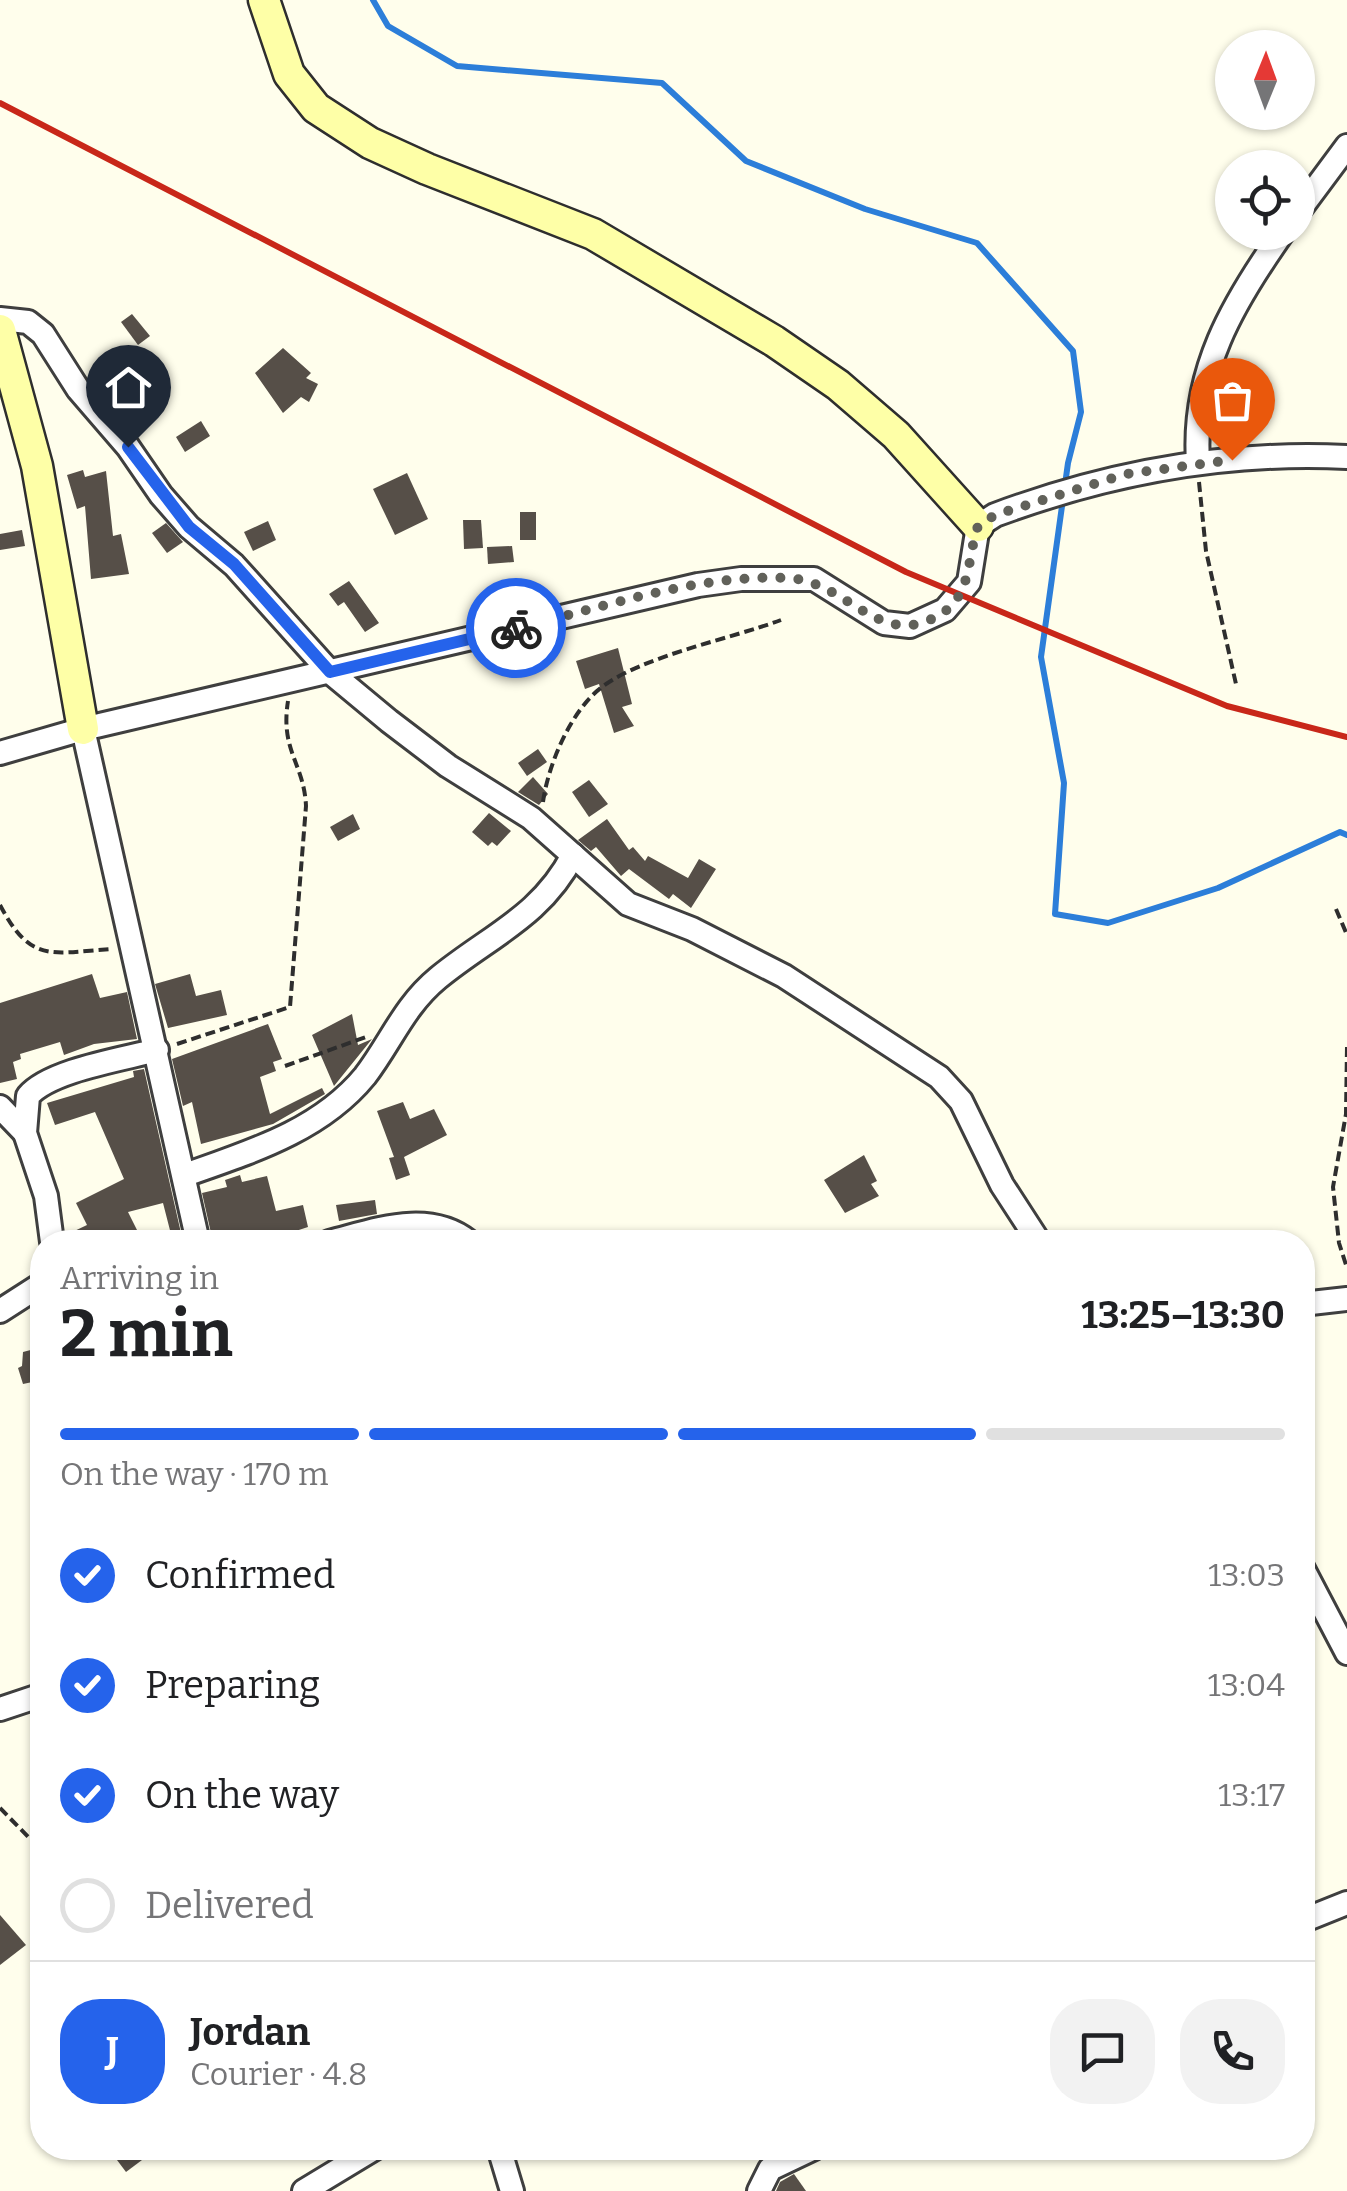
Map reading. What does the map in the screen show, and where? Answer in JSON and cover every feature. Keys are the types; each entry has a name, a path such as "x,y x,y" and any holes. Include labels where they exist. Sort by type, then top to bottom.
{"street":[{"path":"264,0 290,74 316,108 370,142 426,170 593,234 774,341 838,384 896,435 978,526"},
{"path":"1315,189 1347,146"},
{"path":"1198,462 1199,399 1212,354 1246,284 1270,250"},
{"path":"0,319 28,322 43,334 78,390 128,447 161,495 189,527 234,564 330,672 448,766 518,808 628,904 692,929 784,976 940,1077 961,1101 1002,1185 1031,1230"},
{"path":"0,330 38,466 82,729 196,1230"},
{"path":"978,526 1015,508 1126,474 1198,462 1298,454 1347,456"},
{"path":"0,753 82,729 698,585 741,579 814,580 884,623 910,626 945,610 969,582 978,526"},
{"path":"185,1174 294,1132 330,1111 367,1073 394,1026 440,977 547,898 573,855"},
{"path":"50,1230 46,1196 25,1134 28,1096 39,1086 157,1050"},
{"path":"0,1108 25,1134"},
{"path":"0,1127 25,1134"},
{"path":"391,1230 423,1224 451,1230"},
{"path":"0,1311 30,1292"},
{"path":"1315,1303 1347,1300"},
{"path":"1315,1592 1347,1653"},
{"path":"0,1710 30,1699"},
{"path":"1315,1916 1347,1903"},
{"path":"304,2191 355,2160"},
{"path":"503,2160 512,2191"},
{"path":"759,2191 770,2169 789,2160"}],"path":[{"path":"1198,462 1204,538 1236,684"},
{"path":"545,832 548,779 568,734 594,693 642,668 781,620"},
{"path":"157,1050 289,1008 306,806 303,784 284,736 290,682"},
{"path":"0,904 15,934 42,953 130,948"},
{"path":"1336,909 1347,935"},
{"path":"285,1066 394,1026"},
{"path":"1347,1047 1346,1114 1333,1187 1339,1243 1347,1268"},
{"path":"0,1808 30,1839"}],"building":[{"path":"132,314 150,336 138,345 121,322"},
{"path":"283,348 311,373 306,378 318,384 309,402 301,397 283,413 255,373"},
{"path":"201,421 210,436 185,452 176,437"},
{"path":"83,470 85,477 106,471 113,536 121,534 129,574 91,579 85,506 77,509 67,475"},
{"path":"407,473 428,519 395,535 373,489"},
{"path":"520,512 536,512 536,540 520,540"},
{"path":"463,520 481,520 483,548 464,549"},
{"path":"268,521 276,540 253,551 244,532"},
{"path":"166,523 183,542 167,553 152,533"},
{"path":"22,530 25,546 0,550 0,534"},
{"path":"512,546 514,562 488,564 487,547"},
{"path":"349,581 379,623 365,632 344,602 338,606 329,594"},
{"path":"618,648 632,704 622,707 634,726 614,733 599,684 585,689 576,661"},
{"path":"538,749 547,762 527,776 518,763"},
{"path":"533,777 548,794 539,805 518,792"},
{"path":"589,780 608,804 589,817 572,792"},
{"path":"489,813 511,831 497,846 492,842 488,846 472,832"},
{"path":"353,814 360,829 338,841 330,827"},
{"path":"607,819 629,850 633,847 645,861 648,856 688,878 699,859 716,869 691,908 673,894 669,899 629,869 621,876 596,847 591,851 578,840"},
{"path":"92,974 100,998 127,992 137,1039 94,1044 64,1055 60,1042 20,1054 21,1059 13,1062 17,1079 0,1083 0,1003"},
{"path":"190,974 196,996 221,990 227,1015 168,1028 155,984"},
{"path":"352,1014 358,1045 372,1039 334,1086 312,1035"},
{"path":"268,1024 282,1059 273,1062 276,1071 260,1077 270,1114 322,1088 325,1094 273,1124 201,1144 192,1102 183,1106 172,1059"},
{"path":"144,1069 180,1230 170,1230 163,1203 128,1212 137,1230 76,1230 87,1225 76,1203 124,1179 95,1112 55,1125 47,1103 134,1077 133,1071"},
{"path":"403,1102 410,1119 434,1109 447,1135 404,1157 410,1175 396,1180 389,1158 394,1157 377,1111"},
{"path":"864,1155 877,1181 871,1184 879,1196 845,1213 824,1180"},
{"path":"240,1175 242,1182 267,1176 276,1211 303,1205 308,1227 210,1230 202,1193 227,1187 225,1180"},
{"path":"375,1200 377,1214 339,1221 336,1205"},
{"path":"30,1350 30,1383 23,1384 18,1368 22,1366 23,1352"},
{"path":"0,1915 26,1945 0,1965"},
{"path":"117,2160 142,2160 126,2172"},
{"path":"794,2174 806,2191 776,2191 780,2182"}],"waterway":[{"path":"373,0 388,26 457,66 662,83 746,161 865,209 977,243 1073,351 1081,412 1068,463 1041,657 1064,783 1055,914 1108,923 1218,888 1340,832 1347,835"}],"railway":[{"path":"0,103 906,572 1227,706 1347,737"}],"way so far":[{"path":"516,628 698,585 783,577 814,580 884,623 910,626 929,621 945,610 969,582 978,526 995,515 1126,474 1232,460"}],"route":[{"path":"128,447 189,527 234,564 330,672 516,628"}]}
